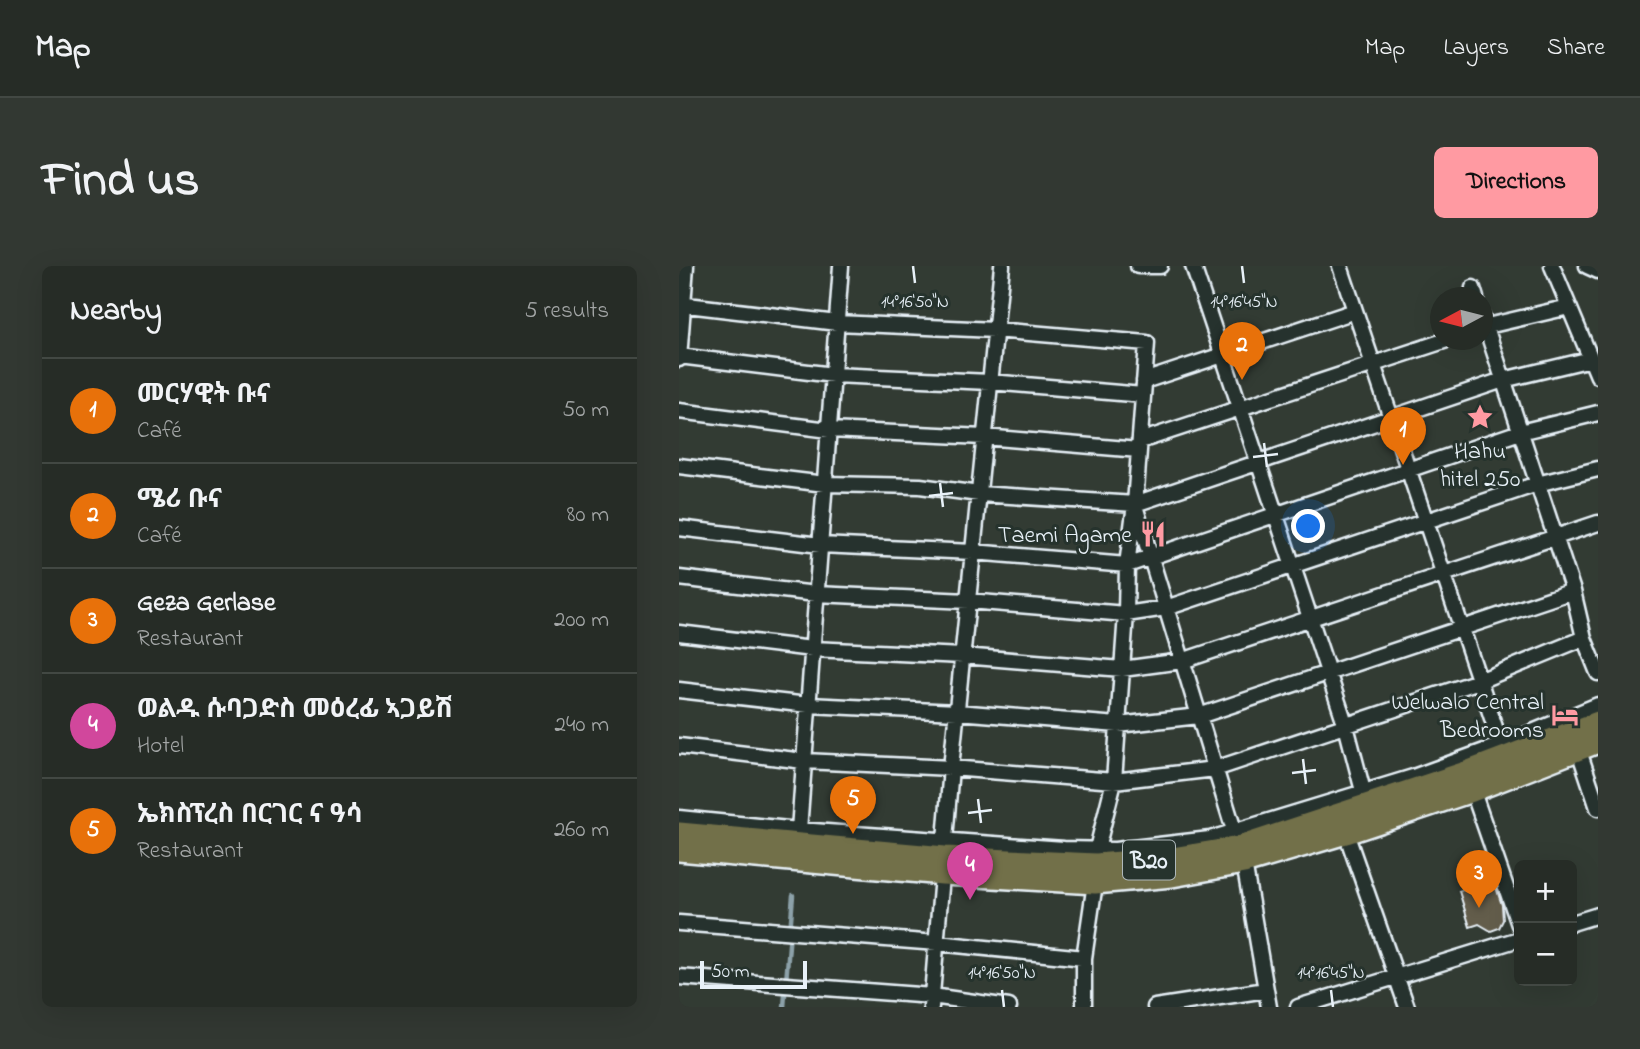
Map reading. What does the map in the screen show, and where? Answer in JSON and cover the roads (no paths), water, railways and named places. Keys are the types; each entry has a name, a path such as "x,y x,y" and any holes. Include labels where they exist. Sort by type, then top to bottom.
{"highway":[{"name":"B20","path":"1239,848 1346,833 1598,722"},
{"name":"B20","path":"679,850 903,862 944,858 1096,865 1172,876 1239,848 1588,747"},
{"name":"B20","path":"679,833 903,862"}],"street":[{"path":"687,266 681,304 679,357 833,375 1143,388 1223,355 1355,311"},
{"path":"799,830 841,266"},
{"path":"932,1001 951,768 1002,266"},
{"path":"1138,266 1160,266"},
{"path":"1193,266 1329,673 1363,791"},
{"path":"1340,266 1501,746"},
{"path":"1552,266 1580,335 1594,352 1598,376"},
{"path":"1587,266 1598,271"},
{"path":"681,304 837,323 995,330 1147,343 1135,504 1127,565 1114,781 1096,865 1084,958 1084,1007"},
{"path":"1493,322 1569,307"},
{"path":"679,411 829,430 1139,445 1430,346"},
{"path":"1492,350 1573,591 1584,638 1598,673"},
{"path":"679,466 825,484 920,486 979,494 1135,504 1594,352"},
{"path":"679,528 820,545 973,552 1127,565 1520,432 1598,413"},
{"path":"679,578 816,594 968,601 1126,614 1167,608 1537,484 1598,469"},
{"path":"1135,504 1239,848 1269,1007"},
{"path":"679,633 812,649 963,656 1122,669 1182,661 1598,523"},
{"path":"679,690 808,705 957,712 1118,725 1199,716 1573,591"},
{"path":"679,746 804,761 951,768 1114,781 1215,769 1479,681 1584,638"},
{"path":"679,818 799,830 944,858 1096,865 1115,850 1210,839 1239,848 1363,791 1413,777 1501,746 1598,705"},
{"path":"1588,747 1598,808"},
{"path":"1469,781 1518,923"},
{"path":"1346,833 1408,1007"},
{"path":"1577,921 1598,915"},
{"path":"679,923 937,943 1084,958"},
{"path":"1298,1007 1514,941"},
{"path":"679,976 1009,1007"},
{"path":"1155,1007 1266,990"}],"waterway":[{"path":"784,1007 793,895"}],"place":[{"name":"ሜሪ ቡና","path":"1242,380"},
{"name":"Hahu hitel 250","path":"1480,417"},
{"name":"መርሃዊት ቡና","path":"1403,465"},
{"name":"Taemi Agame","path":"1153,534"},
{"name":"Welwalo Central Bedrooms","path":"1565,715"},
{"name":"ኤክስፕረስ በርገር ና ዓሳ","path":"853,834"},
{"name":"ወልዱ ሱባጋድስ መዕረፊ ኣጋይሽ","path":"970,900"},
{"name":"Geza Gerlase","path":"1479,908"}]}
